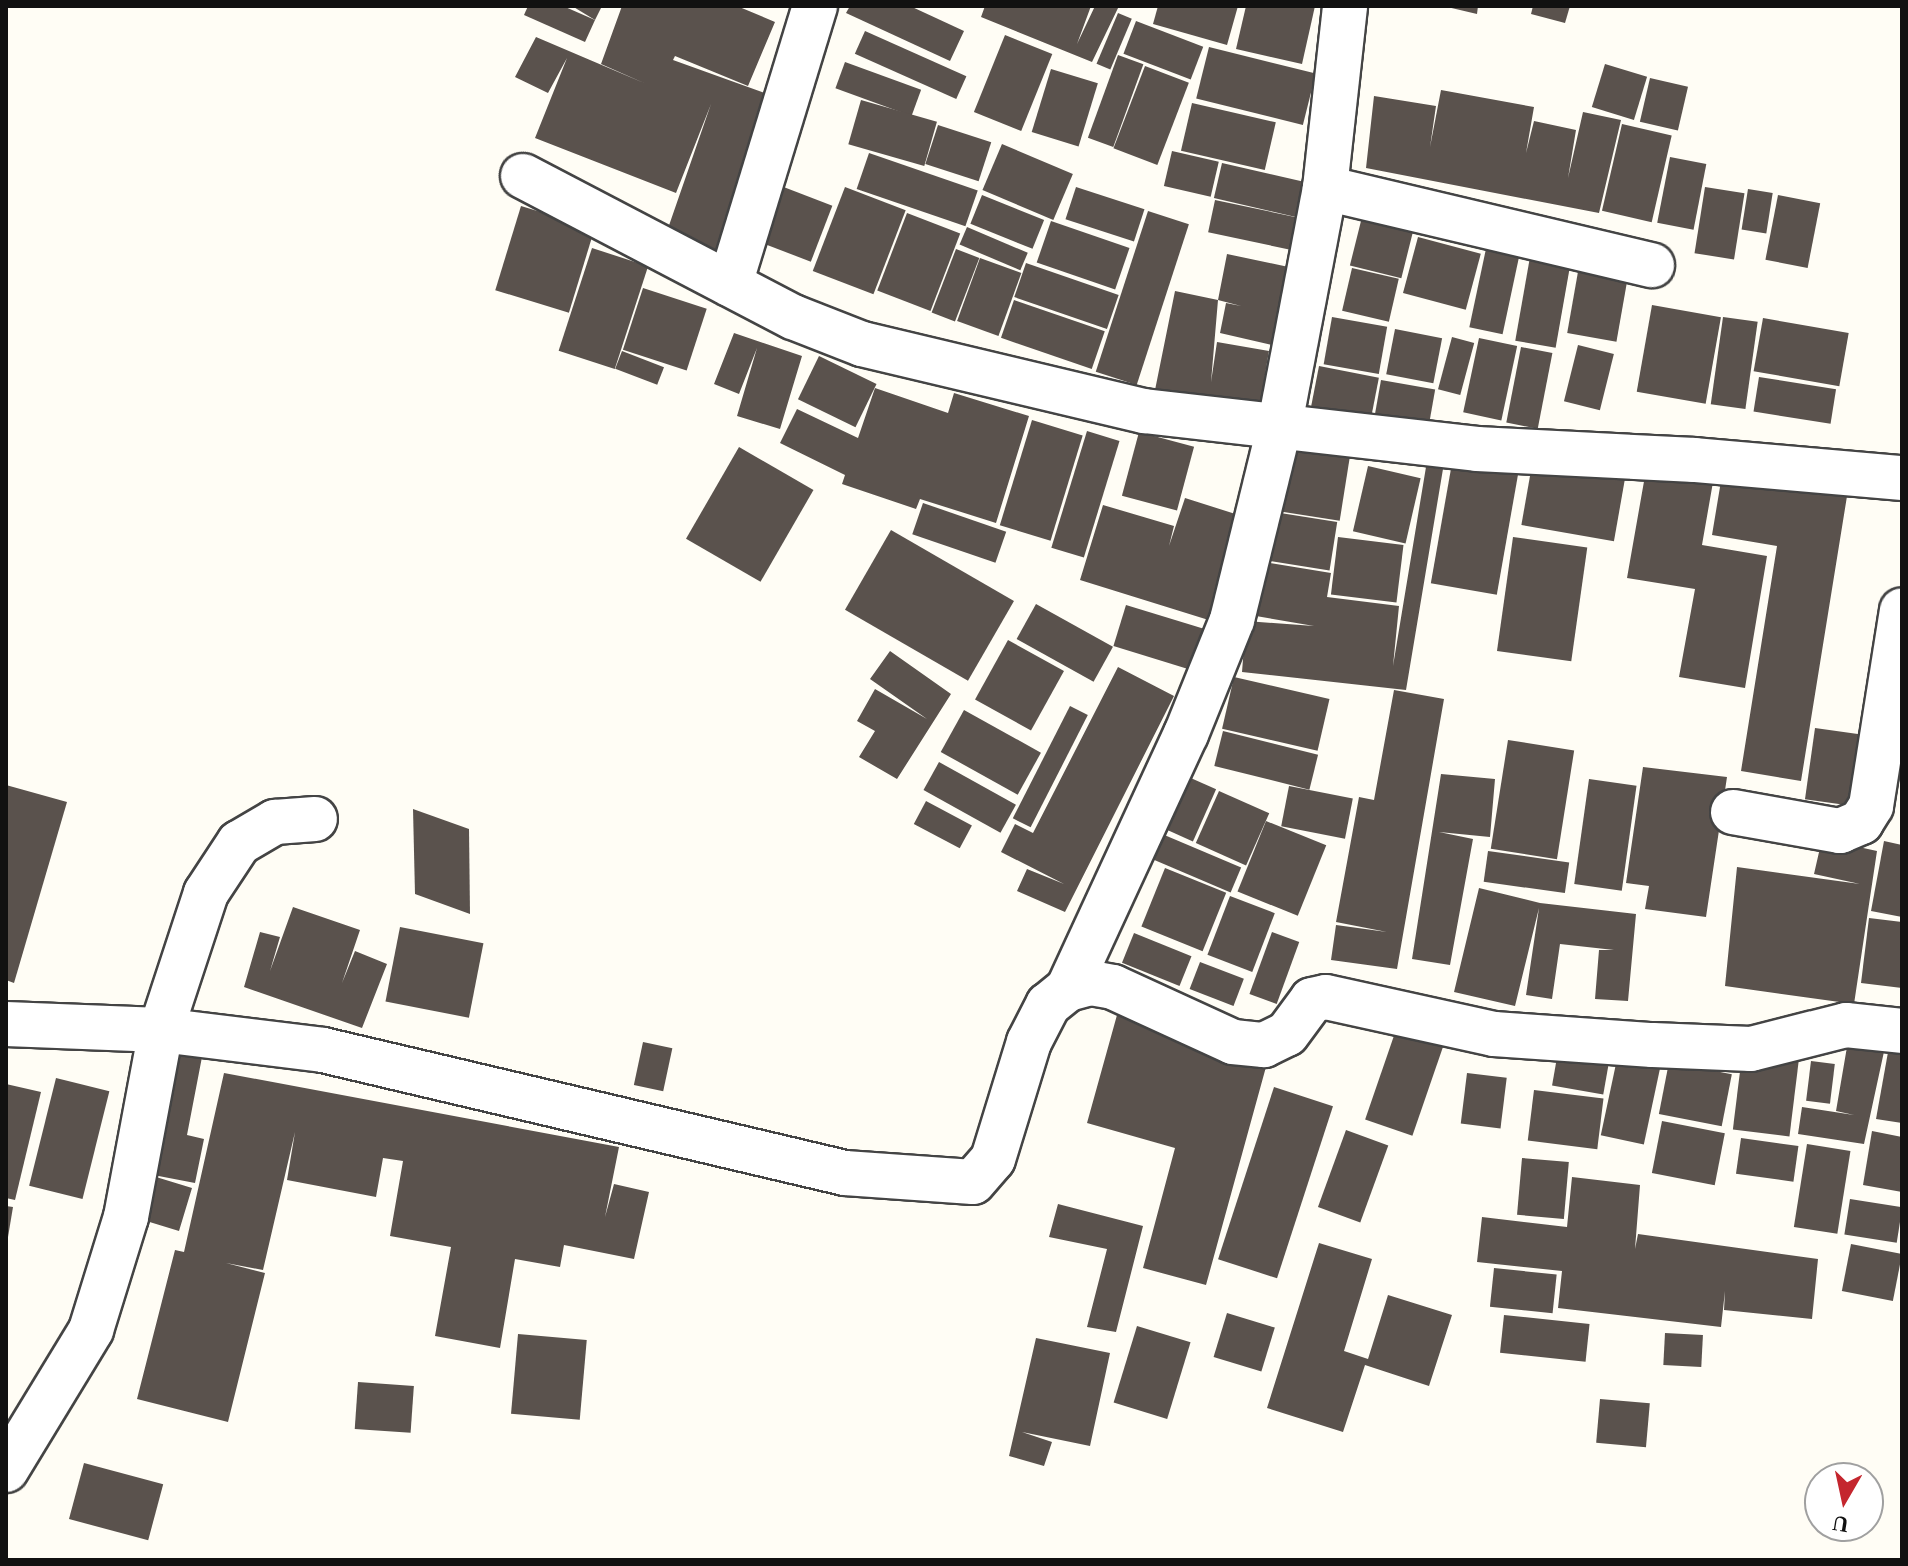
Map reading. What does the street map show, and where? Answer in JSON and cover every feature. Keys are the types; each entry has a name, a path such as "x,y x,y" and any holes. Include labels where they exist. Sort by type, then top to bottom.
{"street":[{"path":"730,284 815,6"},
{"path":"1068,989 1186,734 1232,620 1279,429 1325,188 1345,6"},
{"path":"523,176 730,284 862,344 1144,411 1279,429 1477,449 1695,460 1902,478"},
{"path":"1325,188 1652,265"},
{"path":"1733,812 1840,831 1861,822 1871,806 1902,610"},
{"path":"6,1470 47,1410 91,1330 126,1217 161,1030 206,893 239,843 275,822 315,819"},
{"path":"6,1024 161,1030 323,1050 845,1173 895,1180 973,1182 993,1159 1029,1042 1048,1005 1068,989 1091,983 1113,987 1233,1042 1264,1045 1287,1034 1312,1000 1326,997 1494,1034 1653,1045 1751,1049 1846,1025 1902,1031"}],"building":[{"path":"528,6 563,6 595,20 585,42 524,15"},
{"path":"572,6 602,6 595,20"},
{"path":"622,6 737,6 775,22 748,86 675,56 673,60 770,95 715,254 665,237 711,104 676,193 535,138 567,58 548,93 515,77 536,37 644,83 601,64"},
{"path":"850,6 910,6 964,31 950,61 846,13"},
{"path":"985,6 1091,6 1077,44 1095,6 1119,6 1092,62 981,17"},
{"path":"1158,6 1238,6 1227,45 1153,24"},
{"path":"1246,6 1315,6 1302,64 1236,49"},
{"path":"1443,6 1478,6 1477,14"},
{"path":"1533,6 1570,6 1565,23 1531,14"},
{"path":"1118,13 1132,19 1110,69 1097,64"},
{"path":"1136,21 1203,47 1191,79 1123,54"},
{"path":"865,31 966,76 956,99 855,54"},
{"path":"1005,35 1052,54 1021,131 974,112"},
{"path":"1209,47 1316,74 1303,125 1196,98"},
{"path":"1118,55 1143,64 1113,147 1088,138"},
{"path":"845,62 921,90 912,116 835,88"},
{"path":"1605,64 1647,77 1634,120 1592,107"},
{"path":"1145,66 1189,83 1157,165 1113,148"},
{"path":"1051,69 1098,83 1079,146 1032,132"},
{"path":"1650,78 1688,87 1678,131 1640,122"},
{"path":"1441,90 1534,107 1526,153 1534,121 1576,130 1568,178 1583,112 1621,120 1599,213 1366,168 1374,96 1436,106 1430,147"},
{"path":"861,100 937,122 924,166 848,144"},
{"path":"1192,103 1276,122 1265,170 1181,151"},
{"path":"1622,124 1672,135 1652,222 1602,211"},
{"path":"938,125 991,142 979,181 925,164"},
{"path":"1002,144 1073,174 1053,220 982,190"},
{"path":"1172,151 1219,162 1211,197 1164,186"},
{"path":"869,153 978,190 965,226 857,189"},
{"path":"1670,157 1706,164 1694,230 1657,223"},
{"path":"1222,163 1305,182 1297,217 1214,198"},
{"path":"781,186 832,206 811,262 759,242"},
{"path":"845,187 906,210 873,294 813,271"},
{"path":"1076,187 1144,209 1134,242 1065,219"},
{"path":"1705,187 1745,193 1734,259 1695,253"},
{"path":"1748,189 1773,193 1766,233 1742,229"},
{"path":"982,195 1044,220 1033,249 970,224"},
{"path":"1778,195 1820,203 1808,268 1765,260"},
{"path":"1215,200 1297,217 1290,250 1208,232"},
{"path":"521,206 595,229 569,313 495,290"},
{"path":"1148,211 1189,224 1137,385 1096,372"},
{"path":"907,213 960,233 930,311 877,290"},
{"path":"1362,217 1413,230 1401,278 1350,266"},
{"path":"1051,221 1129,248 1115,290 1037,263"},
{"path":"967,227 1028,253 1020,270 960,244"},
{"path":"1418,237 1481,254 1466,310 1403,293"},
{"path":"1487,244 1520,251 1503,334 1469,327"},
{"path":"592,248 648,266 615,369 559,351"},
{"path":"956,249 979,258 955,321 932,312"},
{"path":"1227,254 1298,269 1281,347 1220,333 1226,303 1241,306 1218,300"},
{"path":"1530,257 1570,264 1556,348 1515,341"},
{"path":"980,258 1021,273 998,336 957,321"},
{"path":"1026,263 1119,295 1107,329 1014,297"},
{"path":"1579,266 1628,275 1616,342 1567,333"},
{"path":"1352,268 1399,279 1389,322 1342,311"},
{"path":"643,288 707,309 687,371 623,350"},
{"path":"1175,291 1218,300 1211,382 1217,342 1269,351 1259,410 1155,390"},
{"path":"1014,300 1105,331 1092,369 1001,338"},
{"path":"1652,305 1721,317 1706,404 1637,392"},
{"path":"1332,317 1387,327 1379,374 1324,364"},
{"path":"1723,317 1758,322 1745,409 1711,404"},
{"path":"1763,318 1849,333 1839,386 1754,371"},
{"path":"1395,329 1442,338 1433,383 1386,374"},
{"path":"734,333 802,356 780,429 737,416 757,348 739,394 714,384"},
{"path":"1452,337 1474,343 1460,395 1438,389"},
{"path":"1479,338 1517,346 1501,420 1463,412"},
{"path":"1578,345 1614,354 1600,410 1564,401"},
{"path":"1521,347 1552,353 1538,429 1506,423"},
{"path":"622,351 664,367 657,385 615,369"},
{"path":"819,356 877,384 855,427 798,399"},
{"path":"1319,366 1379,378 1370,426 1310,414"},
{"path":"1759,377 1836,389 1831,424 1754,412"},
{"path":"1381,380 1435,390 1427,434 1373,424"},
{"path":"875,388 948,413 954,393 1029,416 996,523 920,499 916,509 842,484 845,475 780,443 797,409 858,438"},
{"path":"1032,420 1083,435 1051,541 1000,525"},
{"path":"1087,431 1120,441 1084,558 1051,548"},
{"path":"1139,432 1194,447 1177,511 1122,496"},
{"path":"1283,444 1350,455 1340,521 1273,510"},
{"path":"739,447 813,490 760,582 686,539"},
{"path":"1533,459 1626,475 1614,541 1521,525"},
{"path":"1452,463 1518,475 1497,595 1431,583"},
{"path":"1368,466 1421,478 1406,543 1353,531"},
{"path":"1426,467 1443,469 1406,690 1242,672 1246,621 1314,626 1256,616 1264,562 1331,573 1327,597 1399,606 1393,666"},
{"path":"1723,469 1848,490 1801,781 1741,771 1777,546 1712,535"},
{"path":"1646,470 1713,482 1702,545 1767,556 1745,688 1679,677 1695,589 1627,578"},
{"path":"1185,498 1248,518 1215,622 1080,580 1103,505 1174,526 1169,546"},
{"path":"923,503 1006,532 995,563 912,534"},
{"path":"1274,512 1337,522 1330,570 1266,560"},
{"path":"891,530 1014,601 968,681 845,610"},
{"path":"1338,537 1404,545 1396,603 1331,595"},
{"path":"1513,537 1587,547 1571,661 1497,651"},
{"path":"1036,604 1113,647 1094,682 1017,639"},
{"path":"1126,605 1211,631 1199,672 1113,646"},
{"path":"1008,640 1064,671 1031,731 975,699"},
{"path":"890,651 951,694 897,779 859,757 875,731 857,721 875,689 927,719 870,679"},
{"path":"1118,667 1174,696 1065,912 1017,891 1027,869 1064,884 1001,852 1015,824 1033,833"},
{"path":"1234,677 1329,699 1318,751 1222,729"},
{"path":"1394,690 1444,699 1397,969 1331,960 1336,925 1387,932 1336,922 1359,797 1374,800"},
{"path":"1070,706 1088,715 1031,827 1013,818"},
{"path":"964,710 1041,753 1018,795 941,752"},
{"path":"1815,728 1877,737 1867,808 1805,799"},
{"path":"1223,731 1318,755 1309,790 1214,766"},
{"path":"1508,740 1574,750 1557,859 1491,849"},
{"path":"939,762 1016,805 1000,833 923,790"},
{"path":"1643,767 1727,777 1706,917 1645,909 1649,886 1626,883"},
{"path":"1175,771 1216,789 1193,841 1152,823"},
{"path":"1441,774 1495,779 1490,837 1439,832 1473,839 1450,965 1412,959"},
{"path":"1589,779 1637,786 1622,891 1574,884"},
{"path":"6,785 67,802 14,983 6,980"},
{"path":"1289,786 1353,798 1345,839 1281,826"},
{"path":"1219,791 1269,813 1246,865 1196,843"},
{"path":"926,801 972,825 960,848 914,824"},
{"path":"413,809 469,829 470,914 415,894"},
{"path":"1266,821 1326,845 1298,916 1238,891"},
{"path":"1162,834 1241,868 1231,892 1151,859"},
{"path":"1822,839 1877,851 1854,1004 1725,986 1737,867 1860,884 1814,874"},
{"path":"1884,841 1902,845 1902,917 1871,911"},
{"path":"1488,851 1569,862 1565,893 1484,882"},
{"path":"1165,868 1226,893 1203,951 1141,926"},
{"path":"1479,888 1540,903 1636,914 1628,1001 1595,999 1599,950 1614,950 1560,944 1552,999 1526,995 1539,908 1515,1006 1454,992"},
{"path":"1230,896 1275,913 1252,972 1207,955"},
{"path":"293,907 360,930 342,983 355,951 387,964 362,1028 244,987 260,932 280,937 270,971"},
{"path":"1869,918 1902,922 1902,988 1861,983"},
{"path":"400,927 483,943 469,1018 385,1002"},
{"path":"1272,932 1299,942 1277,1004 1249,994"},
{"path":"1134,933 1191,956 1179,986 1122,963"},
{"path":"1200,962 1244,979 1233,1006 1190,989"},
{"path":"1117,1015 1269,1056 1206,1285 1143,1268 1175,1148 1087,1123"},
{"path":"1398,1024 1445,1040 1412,1136 1365,1119"},
{"path":"1848,1041 1885,1047 1864,1144 1798,1134 1802,1107 1854,1115 1836,1111"},
{"path":"1890,1041 1902,1043 1902,1123 1876,1119"},
{"path":"643,1042 672,1048 663,1091 634,1085"},
{"path":"1559,1046 1610,1055 1603,1094 1552,1085"},
{"path":"166,1051 202,1057 187,1135 204,1139 195,1183 143,1173 192,1188 179,1231 130,1216"},
{"path":"1742,1055 1799,1062 1789,1136 1733,1129"},
{"path":"1617,1059 1660,1068 1644,1144 1601,1135"},
{"path":"1811,1061 1835,1064 1830,1104 1806,1101"},
{"path":"1669,1062 1732,1074 1722,1126 1659,1114"},
{"path":"224,1073 619,1147 605,1217 614,1184 649,1192 634,1259 564,1245 560,1267 515,1259 500,1348 435,1336 451,1247 390,1236 403,1161 383,1158 376,1197 287,1180 295,1132 263,1270 226,1263 265,1273 228,1422 137,1399 175,1250 184,1252"},
{"path":"1467,1073 1507,1078 1500,1128 1461,1124"},
{"path":"56,1078 109,1091 83,1199 29,1186"},
{"path":"6,1084 41,1092 15,1200 6,1198"},
{"path":"1274,1087 1333,1106 1277,1278 1218,1259"},
{"path":"1534,1090 1603,1099 1597,1149 1528,1141"},
{"path":"1662,1121 1725,1133 1715,1185 1652,1173"},
{"path":"1346,1130 1388,1145 1360,1222 1318,1207"},
{"path":"1872,1131 1902,1137 1902,1192 1863,1185"},
{"path":"1741,1138 1798,1146 1793,1182 1736,1174"},
{"path":"1807,1144 1850,1151 1837,1234 1794,1227"},
{"path":"1522,1158 1569,1162 1564,1219 1517,1215"},
{"path":"1572,1177 1640,1185 1635,1249 1638,1234 1818,1259 1812,1319 1724,1310 1725,1291 1721,1327 1558,1308 1562,1271 1477,1262 1482,1217 1567,1227"},
{"path":"1850,1199 1902,1207 1897,1243 1844,1235"},
{"path":"1058,1204 1143,1226 1116,1332 1087,1327 1107,1249 1049,1237"},
{"path":"6,1206 13,1207 8,1237 6,1237"},
{"path":"1319,1243 1372,1259 1344,1351 1368,1359 1388,1295 1452,1315 1429,1386 1365,1365 1343,1432 1267,1408"},
{"path":"1851,1244 1902,1254 1893,1301 1842,1291"},
{"path":"1494,1268 1557,1275 1553,1313 1490,1307"},
{"path":"1227,1313 1275,1328 1261,1372 1214,1357"},
{"path":"1504,1315 1590,1324 1586,1362 1500,1353"},
{"path":"1137,1326 1191,1342 1167,1419 1114,1403"},
{"path":"1665,1333 1703,1335 1701,1367 1663,1365"},
{"path":"518,1334 587,1340 580,1420 511,1414"},
{"path":"1036,1338 1110,1353 1090,1446 1022,1432 1052,1442 1044,1466 1009,1456"},
{"path":"358,1382 414,1386 411,1433 355,1429"},
{"path":"1600,1399 1650,1403 1646,1447 1596,1443"},
{"path":"84,1463 163,1484 148,1540 69,1519"}]}
